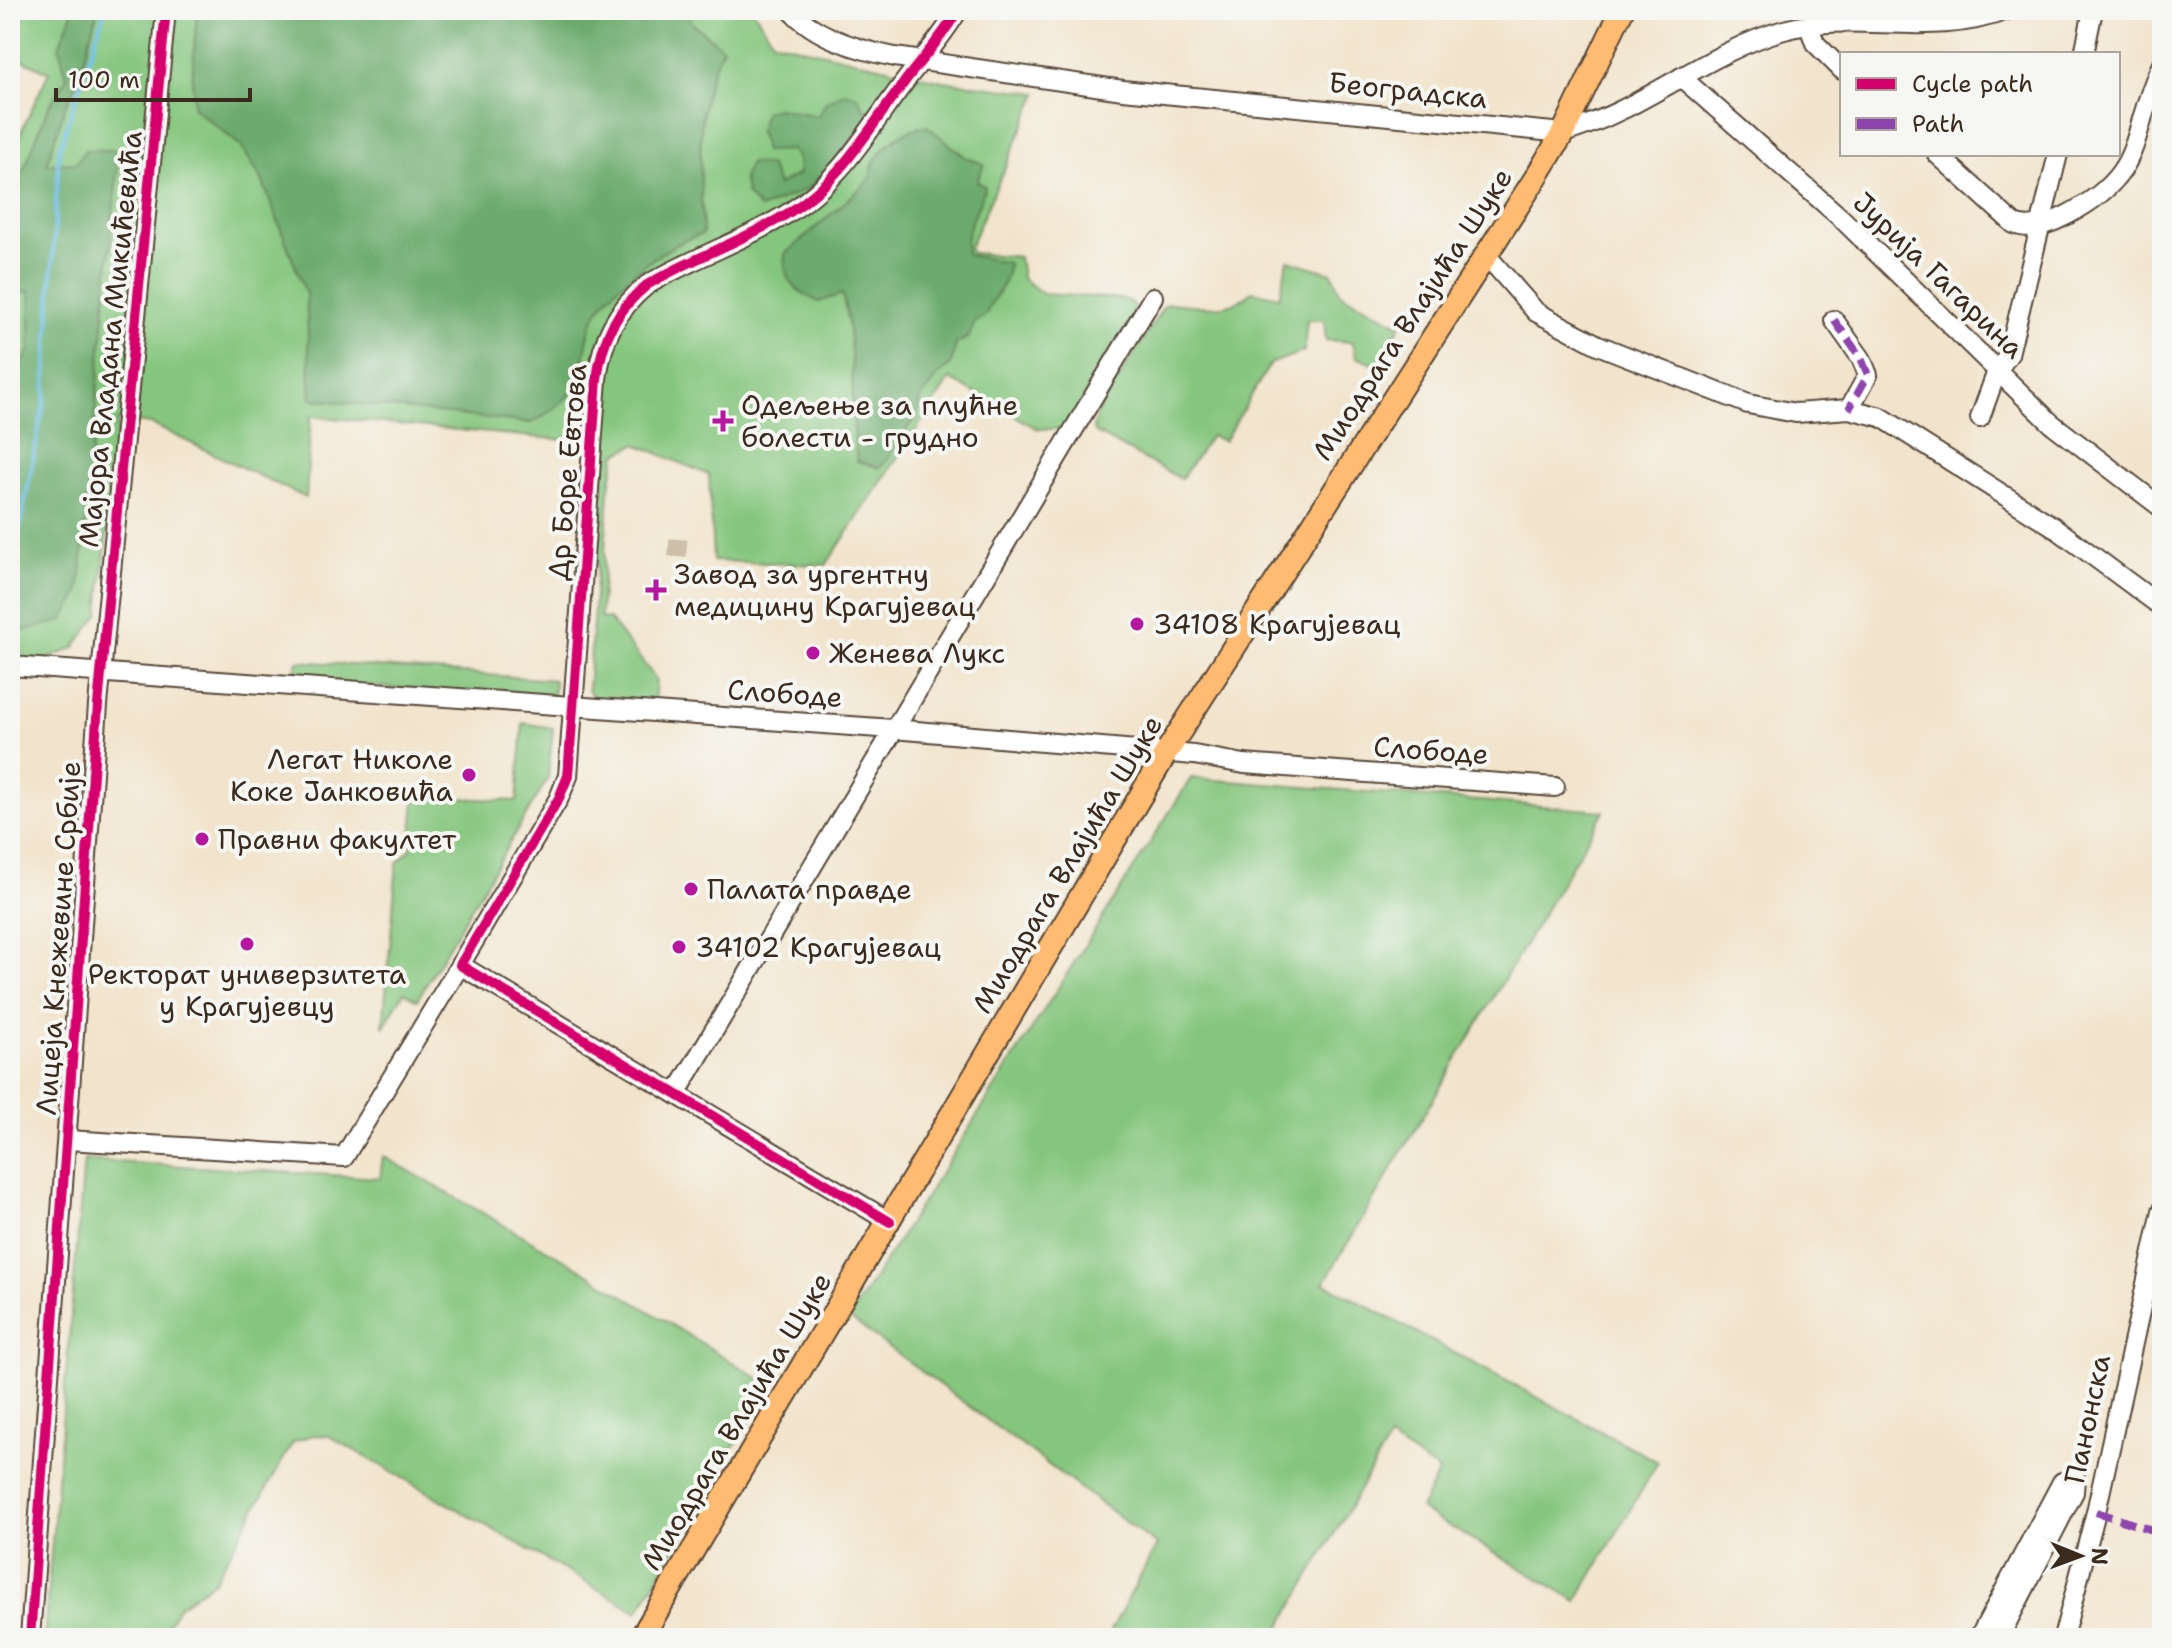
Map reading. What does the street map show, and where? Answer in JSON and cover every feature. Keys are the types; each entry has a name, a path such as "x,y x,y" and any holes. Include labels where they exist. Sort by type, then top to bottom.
{"main road":[{"name":"Миодрага Влајића Шуке","path":"641,1638 1166,753 1402,380 1488,257 1563,133 1622,10"}],"street":[{"name":"Мајора Владана Микићевића","path":"102,673 166,10"},
{"name":"Београдска","path":"791,10 822,32 860,50 923,61 963,64 1123,90 1563,133 1613,117 1681,77 1757,39 1809,26 1940,25 2007,10"},
{"name":"Др Боре Евтова","path":"68,1140 344,1157 565,787 569,770 597,379 600,357 613,323 632,297 647,285 774,221 822,189 859,149 898,91 939,43 958,10"},
{"path":"2084,52 2093,10"},
{"path":"1809,26 1815,43 1840,68"},
{"path":"1939,156 2014,224 2031,227 2041,224 2079,208 2119,177 2135,149 2151,88 2162,64"},
{"name":"Јурија Гагарина","path":"1681,77 1841,218 2051,423 2162,508"},
{"path":"1980,418 1997,371 2009,354 2058,156"},
{"path":"1488,257 1536,312 1598,345 1748,404 1796,413 1849,409 1881,417 2054,527 2162,607"},
{"path":"676,1094 1153,297"},
{"path":"1834,320 1861,358 1868,375 1849,409"},
{"name":"Слободе","path":"10,666 893,729 1166,753 1244,764 1555,787"},
{"name":"Лицеја Кнежевине Србије","path":"30,1638 102,673"},
{"path":"460,965 890,1222"},
{"name":"Панонска","path":"2063,1638 2096,1512 2162,1211"},
{"path":"1979,1638 2062,1482 2075,1478 2074,1492 1999,1638"}],"green space":[{"path":"12,10 753,10 773,41 943,81 1038,93 969,248 972,253 1019,257 1022,278 1043,294 1124,299 1133,304 1135,312 1066,429 1038,429 950,379 826,565 713,561 709,475 636,444 616,454 609,493 600,618 609,619 656,679 654,706 597,702 588,690 606,444 311,416 306,498 151,424 118,420 99,614 74,648 43,661 10,663 10,155 49,72 10,54"},
{"path":"73,10 98,10 77,84 65,107 47,164 76,163 85,150 117,150 79,594 62,621 10,634 10,383 30,350 30,291 10,294 10,177 20,179 49,106 67,78 59,47"},
{"path":"197,10 688,10 692,23 723,48 713,69 703,115 700,163 703,234 690,238 644,265 605,301 593,322 577,384 557,406 531,423 311,399 306,294 262,180 241,146 194,108 192,78"},
{"path":"845,92 857,96 870,118 826,172 807,189 760,209 747,195 743,178 750,163 770,166 778,185 799,174 798,160 792,150 765,151 759,131 765,111 778,108 818,116 826,102"},
{"path":"927,126 967,158 984,164 977,182 985,186 969,229 967,255 1008,263 1008,271 986,315 975,321 969,337 956,344 951,365 939,374 920,400 916,419 879,468 857,461 850,335 842,294 819,302 804,294 788,279 785,254 860,189 871,177 872,167 890,142 909,131"},
{"path":"1288,260 1332,273 1341,294 1401,325 1377,365 1356,357 1353,342 1326,340 1324,320 1307,320 1304,351 1270,364 1224,441 1211,436 1181,479 1096,433 1093,429 1096,415 1164,306 1170,303 1224,306 1252,291 1279,297"},
{"path":"298,661 554,680 553,705 292,678"},
{"path":"523,723 553,728 548,778 417,1000 404,992 383,1028 397,863 411,849 415,796 517,801"},
{"path":"1191,778 1604,811 1324,1283 1658,1462 1577,1601 1420,1509 1439,1471 1389,1439 1274,1638 1107,1638 1157,1545 849,1318"},
{"path":"383,1156 572,1264 770,1385 638,1612 329,1436 313,1435 293,1442 214,1581 178,1607 160,1638 44,1638 84,1160 380,1178"}],"waterway":[{"path":"10,579 45,398 59,150 105,10"}],"tunnel":[{"path":"677,557 679,533"}],"marked path":[{"path":"1834,320 1861,358 1868,375 1849,409"},
{"path":"2096,1512 2162,1533"}],"cycle path":[{"path":"30,1638 98,705 166,10"},
{"path":"890,1222 460,965 559,798 568,776 597,379 612,326 647,285 773,222 825,185 958,10"}],"place":[{"name":"Одељење за плућне болести - грудно","path":"723,421"},
{"name":"Завод за ургентну медицину Крагујевац","path":"656,590"},
{"name":"34108 Крагујевац","path":"1137,624"},
{"name":"Женева Лукс","path":"813,653"},
{"name":"Легат Николе Коке Јанковића","path":"469,775"},
{"name":"Правни факултет","path":"202,839"},
{"name":"Палата правде","path":"691,889"},
{"name":"Ректорат универзитета у Крагујевцу","path":"247,944"},
{"name":"34102 Крагујевац","path":"679,947"}]}
